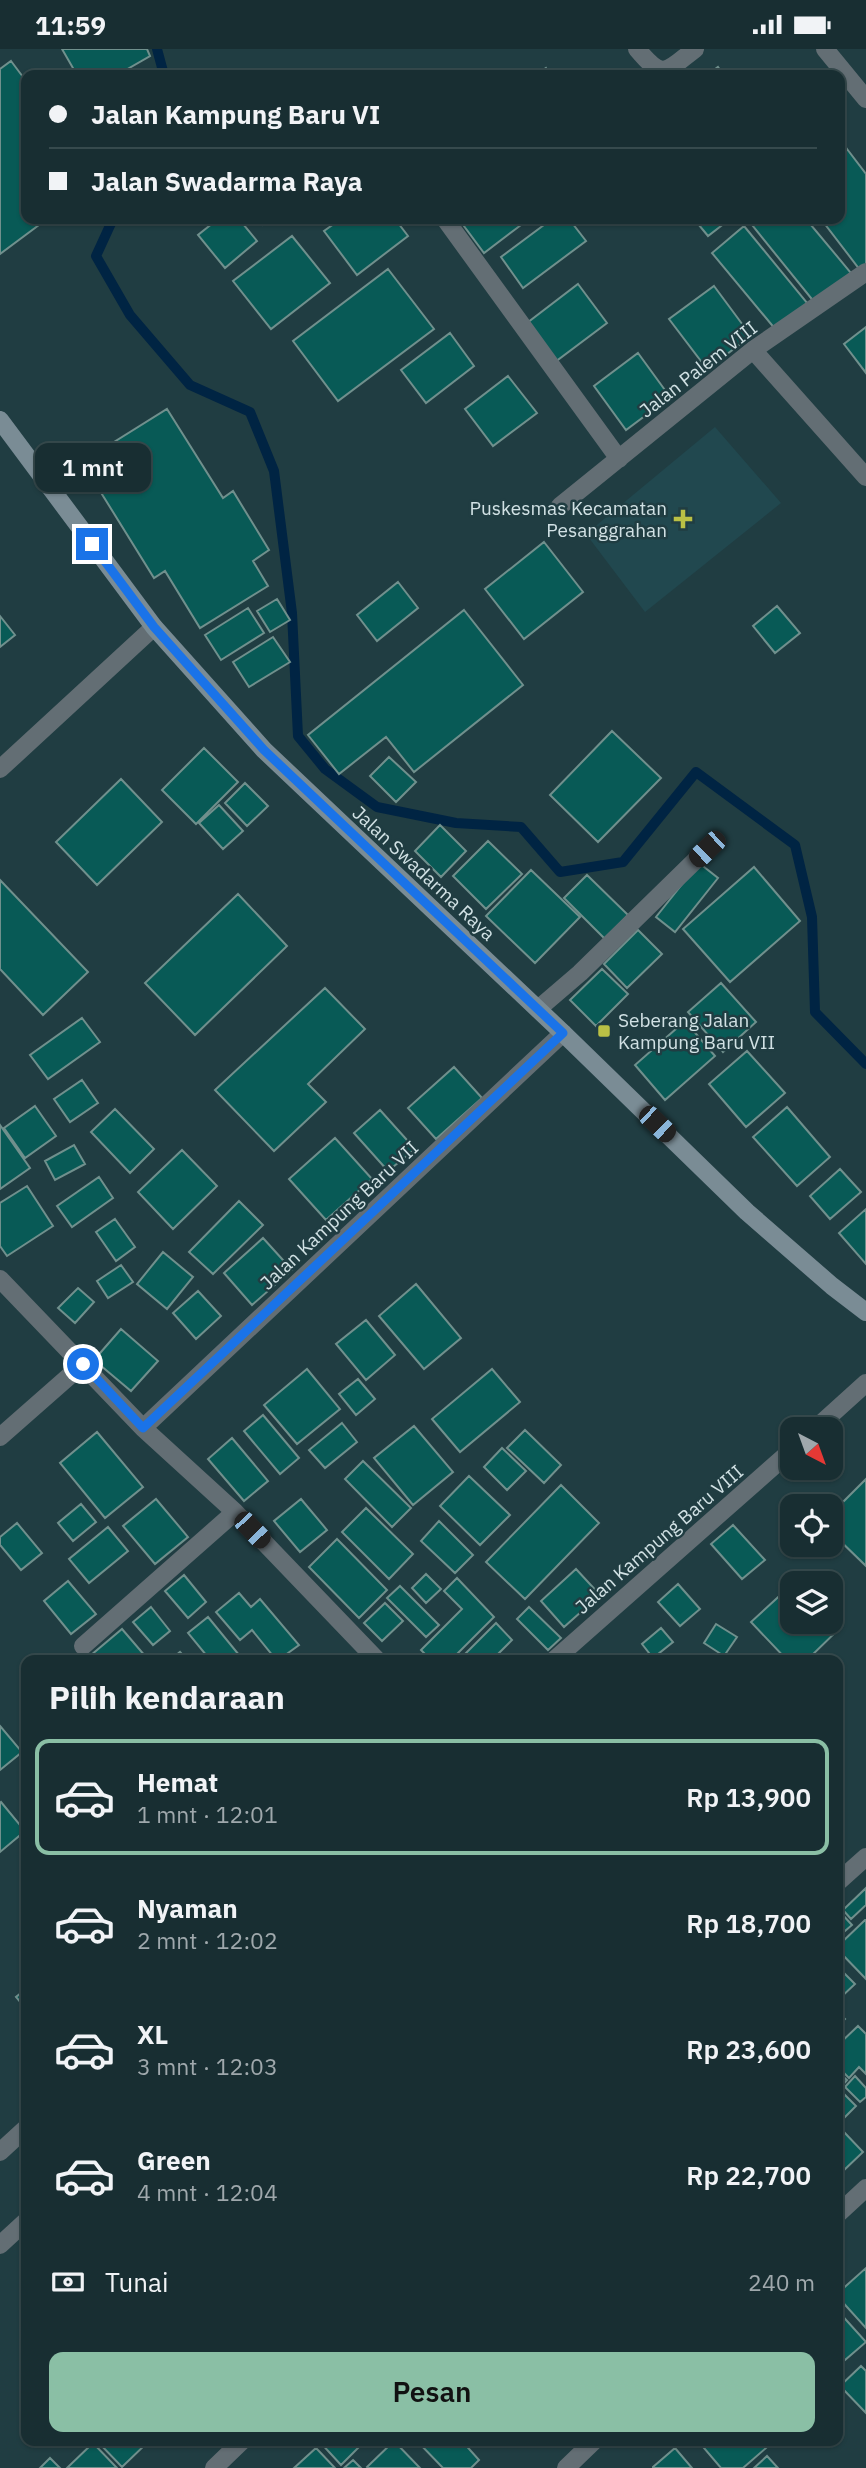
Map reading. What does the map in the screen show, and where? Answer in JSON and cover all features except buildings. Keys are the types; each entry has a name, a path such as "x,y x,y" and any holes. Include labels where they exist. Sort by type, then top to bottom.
{"main road":[{"name":"Jalan Swadarma Raya","path":"0,420 154,627 264,750 538,1009 747,1212 866,1312"}],"street":[{"path":"637,49 658,70"},
{"path":"667,70 695,49"},
{"path":"825,49 842,70"},
{"path":"845,73 866,99"},
{"path":"449,224 619,459"},
{"name":"Jalan Palem VIII","path":"560,506 753,350 866,272"},
{"path":"753,350 866,477"},
{"path":"0,769 154,627"},
{"path":"538,1009 580,973 707,849"},
{"name":"Jalan Kampung Baru VII","path":"143,1428 563,1033"},
{"path":"0,1279 143,1428 235,1512 369,1655"},
{"path":"0,1437 83,1364"},
{"path":"829,1417 866,1384"},
{"name":"Jalan Kampung Baru VIII","path":"560,1655 780,1460"},
{"path":"83,1646 235,1512"},
{"path":"843,1878 866,1857"},
{"path":"0,2152 21,2132"},
{"path":"843,2209 866,2188"},
{"path":"0,2245 21,2226"},
{"path":"214,2468 237,2446"},
{"path":"566,2468 589,2446"}],"shaded area":[{"name":"Puskesmas Kecamatan Pesanggrahan","path":"715,427 781,503 645,612 586,534"}],"waterway":[{"path":"157,49 163,70"},
{"path":"111,224 96,256 130,315 190,385 250,412 274,471 292,613 298,736 325,769 377,807 456,823 521,827 560,872 623,862 696,772 795,845 812,917 815,1012 866,1064"}],"place":[{"name":"Puskesmas Kecamatan Pesanggrahan","path":"683,519"},
{"name":"Seberang Jalan Kampung Baru VII","path":"604,1031"}],"route":[{"path":"83,1364 143,1428 563,1033 264,750 154,627 92,544"}]}
